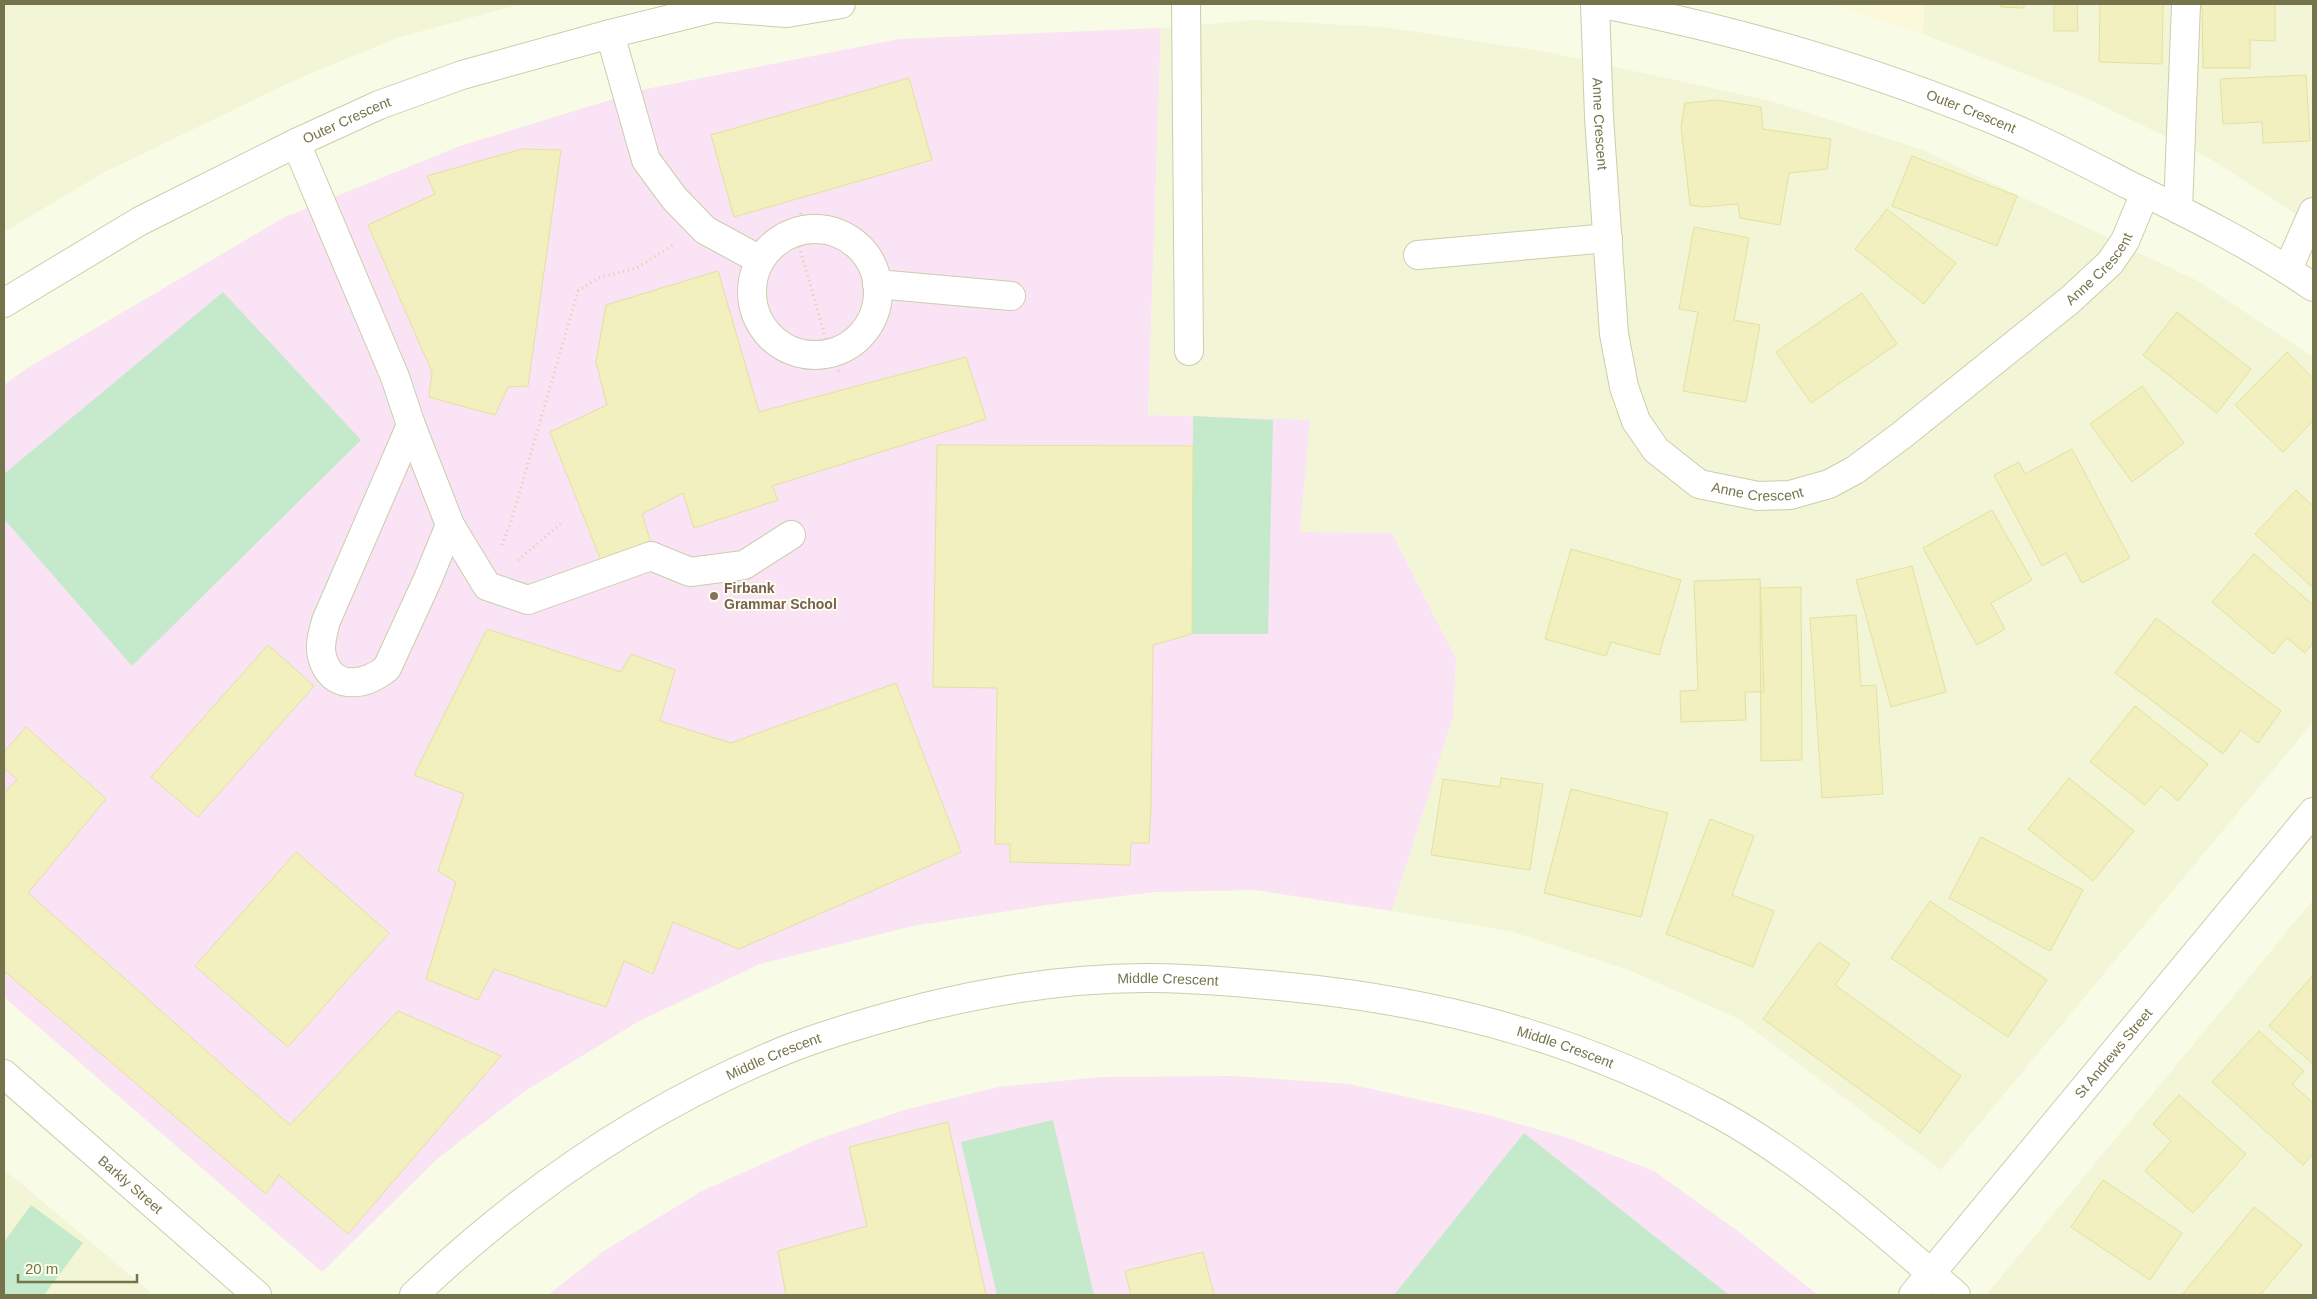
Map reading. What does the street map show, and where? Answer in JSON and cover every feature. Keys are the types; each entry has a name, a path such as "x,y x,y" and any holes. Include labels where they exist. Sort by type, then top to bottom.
{"street":[{"name":"Outer Crescent","path":"4,304 140,221 380,105 462,75 610,34 724,6 787,12 841,4"},
{"path":"1186,4 1189,351"},
{"name":"Anne Crescent","path":"1594,4 1614,334 1624,387 1636,421 1656,450 1699,484 1758,496 1790,494 1829,484 1855,470 1902,436 2070,300 2110,263 2133,224 2145,192"},
{"name":"Outer Crescent","path":"1602,4 1652,14 1791,49 1908,86 2020,131 2178,208 2288,270 2313,287"},
{"path":"2178,208 2186,4"},
{"path":"610,34 646,160 674,198 705,230 760,260"},
{"path":"296,144 395,377 411,425 450,525 487,586 528,600 651,556 690,572 744,565 791,535"},
{"path":"2288,270 2313,212"},
{"path":"798,223 813,229 832,231 849,238 863,251 873,266 877,284 877,303 871,320 861,335 846,346 835,363 788,349 771,337 759,320 752,301 753,280 760,260 770,248 798,223"},
{"path":"1418,255 1608,238"},
{"path":"877,284 1011,296"},
{"path":"411,425 326,622 322,638 322,655 326,667 333,677 344,682 360,682 376,678 387,668 427,582 450,525"},
{"name":"St Andrews Street","path":"1914,1295 2313,812"},
{"name":"Middle Crescent","path":"414,1295 493,1226 569,1167 635,1125 705,1087 795,1046 881,1018 978,994 1066,982 1153,978 1265,984 1373,997 1448,1011 1546,1038 1638,1073 1720,1114 1779,1152 1828,1188 1956,1295"},
{"name":"Barkly Street","path":"4,1074 257,1295"}],"path":[{"path":"798,223 835,363"},
{"path":"487,586 511,522 578,291 598,278 637,268 662,250 705,230"},
{"path":"487,586 564,521"}],"shaded area":[{"path":"4,4 521,4 397,38 295,80 103,173 4,232"},
{"path":"1832,4 1924,4 1923,34"},
{"path":"1924,4 2313,4 2313,225 2204,155 2086,98 1923,34"},
{"path":"1255,20 1384,27 1547,52 1771,101 1923,150 2198,281 2313,357 2313,722 1941,1170 1739,1019 1631,971 1513,932 1392,911 1453,717 1456,659 1392,533 1300,532 1310,421 1148,415 1161,28"},
{"name":"Firbank Grammar School","path":"1161,28 1148,415 1310,420 1300,532 1392,533 1456,659 1453,717 1392,911 1254,890 1155,892 1046,905 913,926 760,964 639,1021 525,1091 437,1159 322,1272 4,997 4,385 26,369 285,217 460,146 646,89 899,39"},
{"path":"223,292 361,440 132,666 4,519 4,474"},
{"path":"1193,416 1273,420 1268,634 1192,634"},
{"path":"2313,900 2313,1295 1986,1295"},
{"path":"1232,1076 1349,1084 1484,1114 1568,1138 1654,1171 1739,1232 1818,1295 548,1295 604,1251 700,1192 816,1140 904,1110 998,1087 1102,1077"},
{"path":"1053,1120 1094,1295 997,1295 961,1142"},
{"path":"1524,1133 1729,1295 1394,1295"},
{"path":"4,1169 154,1295 4,1295"},
{"path":"31,1205 83,1243 44,1295 4,1295 4,1242"}],"building":[{"path":"2001,4 2024,4 2024,8 2001,7"},
{"path":"2054,4 2077,4 2078,31 2054,31"},
{"path":"2100,4 2163,4 2162,64 2099,62"},
{"path":"2202,4 2275,4 2275,41 2250,40 2250,68 2203,68"},
{"path":"2306,75 2310,141 2263,143 2262,122 2223,124 2220,79"},
{"path":"909,78 932,160 734,217 711,135"},
{"path":"1717,100 1761,107 1763,129 1831,139 1827,169 1789,173 1780,225 1740,218 1738,204 1703,207 1690,205 1681,126 1685,103"},
{"path":"522,149 561,150 528,386 508,387 495,415 429,397 432,372 368,225 435,194 427,176"},
{"path":"1912,156 2017,196 1997,246 1892,206"},
{"path":"1887,209 1956,263 1924,304 1855,249"},
{"path":"1694,227 1749,238 1734,320 1760,325 1746,402 1683,391 1698,312 1679,309"},
{"path":"718,271 759,412 966,357 986,419 772,486 778,500 694,528 683,493 642,514 651,543 602,563 550,432 607,405 596,362 606,305"},
{"path":"1862,293 1897,344 1811,403 1776,352"},
{"path":"2177,312 2251,369 2217,413 2143,355"},
{"path":"2287,352 2313,378 2313,421 2283,452 2235,405"},
{"path":"2142,386 2184,443 2132,482 2090,424"},
{"path":"937,445 1193,446 1192,634 1153,645 1149,843 1131,843 1130,865 1010,862 1010,844 995,844 997,688 933,687"},
{"path":"2072,449 2130,558 2082,583 2066,553 2042,566 1994,475 2019,462 2025,474"},
{"path":"2296,490 2313,506 2313,588 2255,534"},
{"path":"1992,510 2032,580 1991,603 2005,629 1977,645 1923,548"},
{"path":"1571,549 1681,580 1659,655 1611,642 1606,656 1545,639"},
{"path":"2254,554 2313,605 2313,643 2305,653 2287,638 2273,654 2212,602"},
{"path":"1912,566 1946,692 1891,707 1856,580"},
{"path":"1760,579 1764,692 1745,692 1746,720 1681,722 1680,691 1698,690 1694,581"},
{"path":"1801,587 1802,760 1761,761 1760,588"},
{"path":"1856,615 1861,686 1876,685 1883,794 1822,798 1810,618"},
{"path":"2156,618 2281,711 2258,743 2241,730 2223,754 2115,673"},
{"path":"487,629 621,672 631,654 675,670 660,721 731,743 896,683 961,852 739,949 673,922 653,974 624,961 606,1007 494,969 478,1000 426,979 456,882 438,871 464,794 414,775"},
{"path":"268,645 314,686 198,817 151,777"},
{"path":"2135,706 2208,764 2178,801 2161,786 2145,805 2090,762"},
{"path":"26,727 106,799 28,893 290,1125 398,1011 501,1056 348,1234 279,1175 266,1194 4,971 4,794 17,779 4,768 4,752"},
{"path":"1501,778 1543,784 1530,870 1431,855 1443,779 1500,787"},
{"path":"2069,778 2134,831 2093,881 2028,829"},
{"path":"1571,789 1668,813 1641,917 1544,893"},
{"path":"1710,819 1754,836 1732,895 1774,911 1753,967 1666,934"},
{"path":"1981,837 2083,890 2050,951 1949,898"},
{"path":"296,852 389,933 288,1047 195,966"},
{"path":"1930,901 2047,980 2008,1037 1891,958"},
{"path":"1819,942 1850,964 1835,985 1961,1076 1920,1133 1763,1019"},
{"path":"2313,975 2313,1064 2269,1026"},
{"path":"2259,1031 2304,1071 2292,1084 2313,1103 2313,1154 2303,1165 2212,1082"},
{"path":"2179,1095 2246,1154 2193,1213 2145,1171 2171,1141 2153,1124"},
{"path":"948,1122 986,1295 786,1295 778,1251 867,1226 849,1147"},
{"path":"2103,1180 2182,1233 2150,1280 2071,1227"},
{"path":"2254,1207 2302,1245 2260,1295 2182,1295"},
{"path":"1203,1252 1214,1295 1131,1295 1125,1271"}],"place":[{"name":"Firbank Grammar School","path":"714,596"}]}
